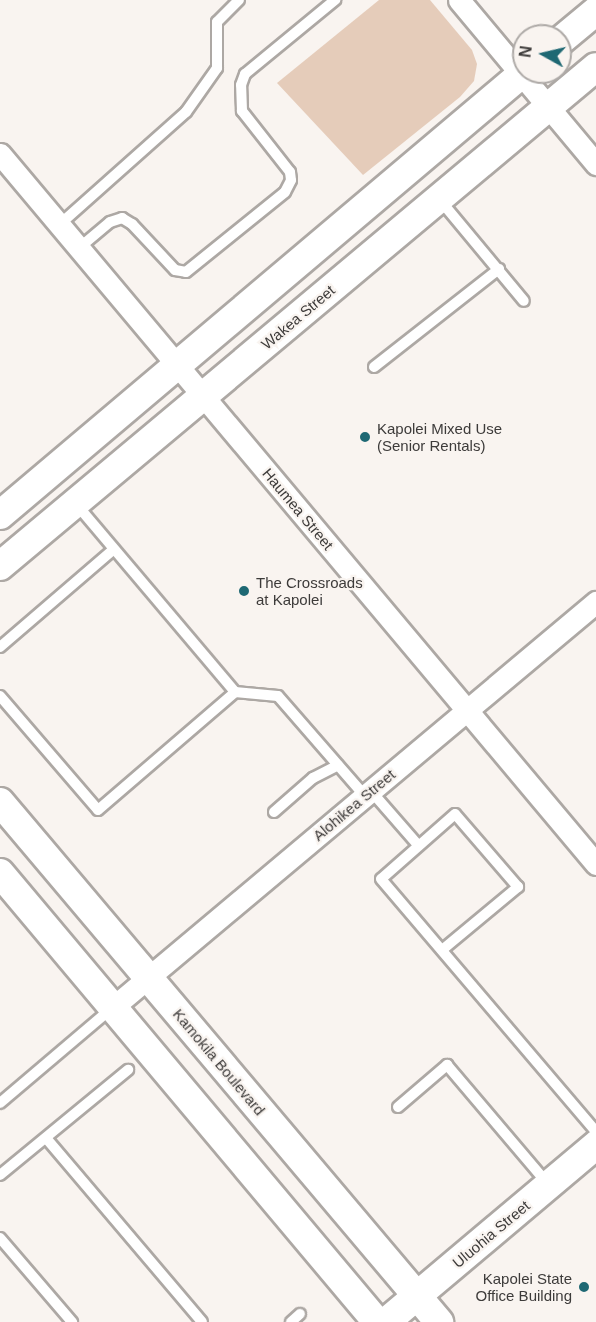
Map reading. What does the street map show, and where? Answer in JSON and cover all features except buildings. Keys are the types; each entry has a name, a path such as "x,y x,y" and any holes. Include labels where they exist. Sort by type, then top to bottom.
{"street":[{"path":"459,0 512,60"},
{"path":"572,31 596,11"},
{"name":"Wakea Street","path":"0,566 440,200 596,67"},
{"path":"0,515 512,82"},
{"path":"531,84 596,164"},
{"name":"Haumea Street","path":"0,154 596,864"},
{"name":"Alohikea Street","path":"112,1008 468,712 596,602"},
{"name":"Kamokila Boulevard","path":"0,801 439,1322"},
{"path":"0,873 377,1322"},
{"name":"Uluohia Street","path":"386,1322 596,1145"}],"lane":[{"path":"59,225 186,112 217,68 217,22 239,0"},
{"path":"79,248 110,222 122,218 132,224 175,270 186,272 285,192 291,180 290,172 242,111 241,85 245,74 335,0"},
{"path":"440,200 524,301"},
{"path":"374,367 499,269"},
{"path":"76,504 235,692 278,696 338,765 418,845"},
{"path":"0,647 114,549"},
{"path":"0,696 98,810 235,692"},
{"path":"274,812 313,778 338,765"},
{"path":"442,950 518,887 455,814 381,879 596,1132"},
{"path":"0,1103 112,1008"},
{"path":"398,1107 447,1065 549,1185"},
{"path":"0,1175 128,1070"},
{"path":"46,1138 202,1322"},
{"path":"0,1238 72,1322"}],"shaded area":[{"path":"379,0 430,0 472,50 477,64 474,81 460,97 363,175 277,83"}],"place":[{"name":"Kapolei Mixed Use (Senior Rentals)","path":"365,437"},
{"name":"The Crossroads at Kapolei","path":"244,591"},
{"name":"Kapolei State Office Building","path":"584,1287"}]}
